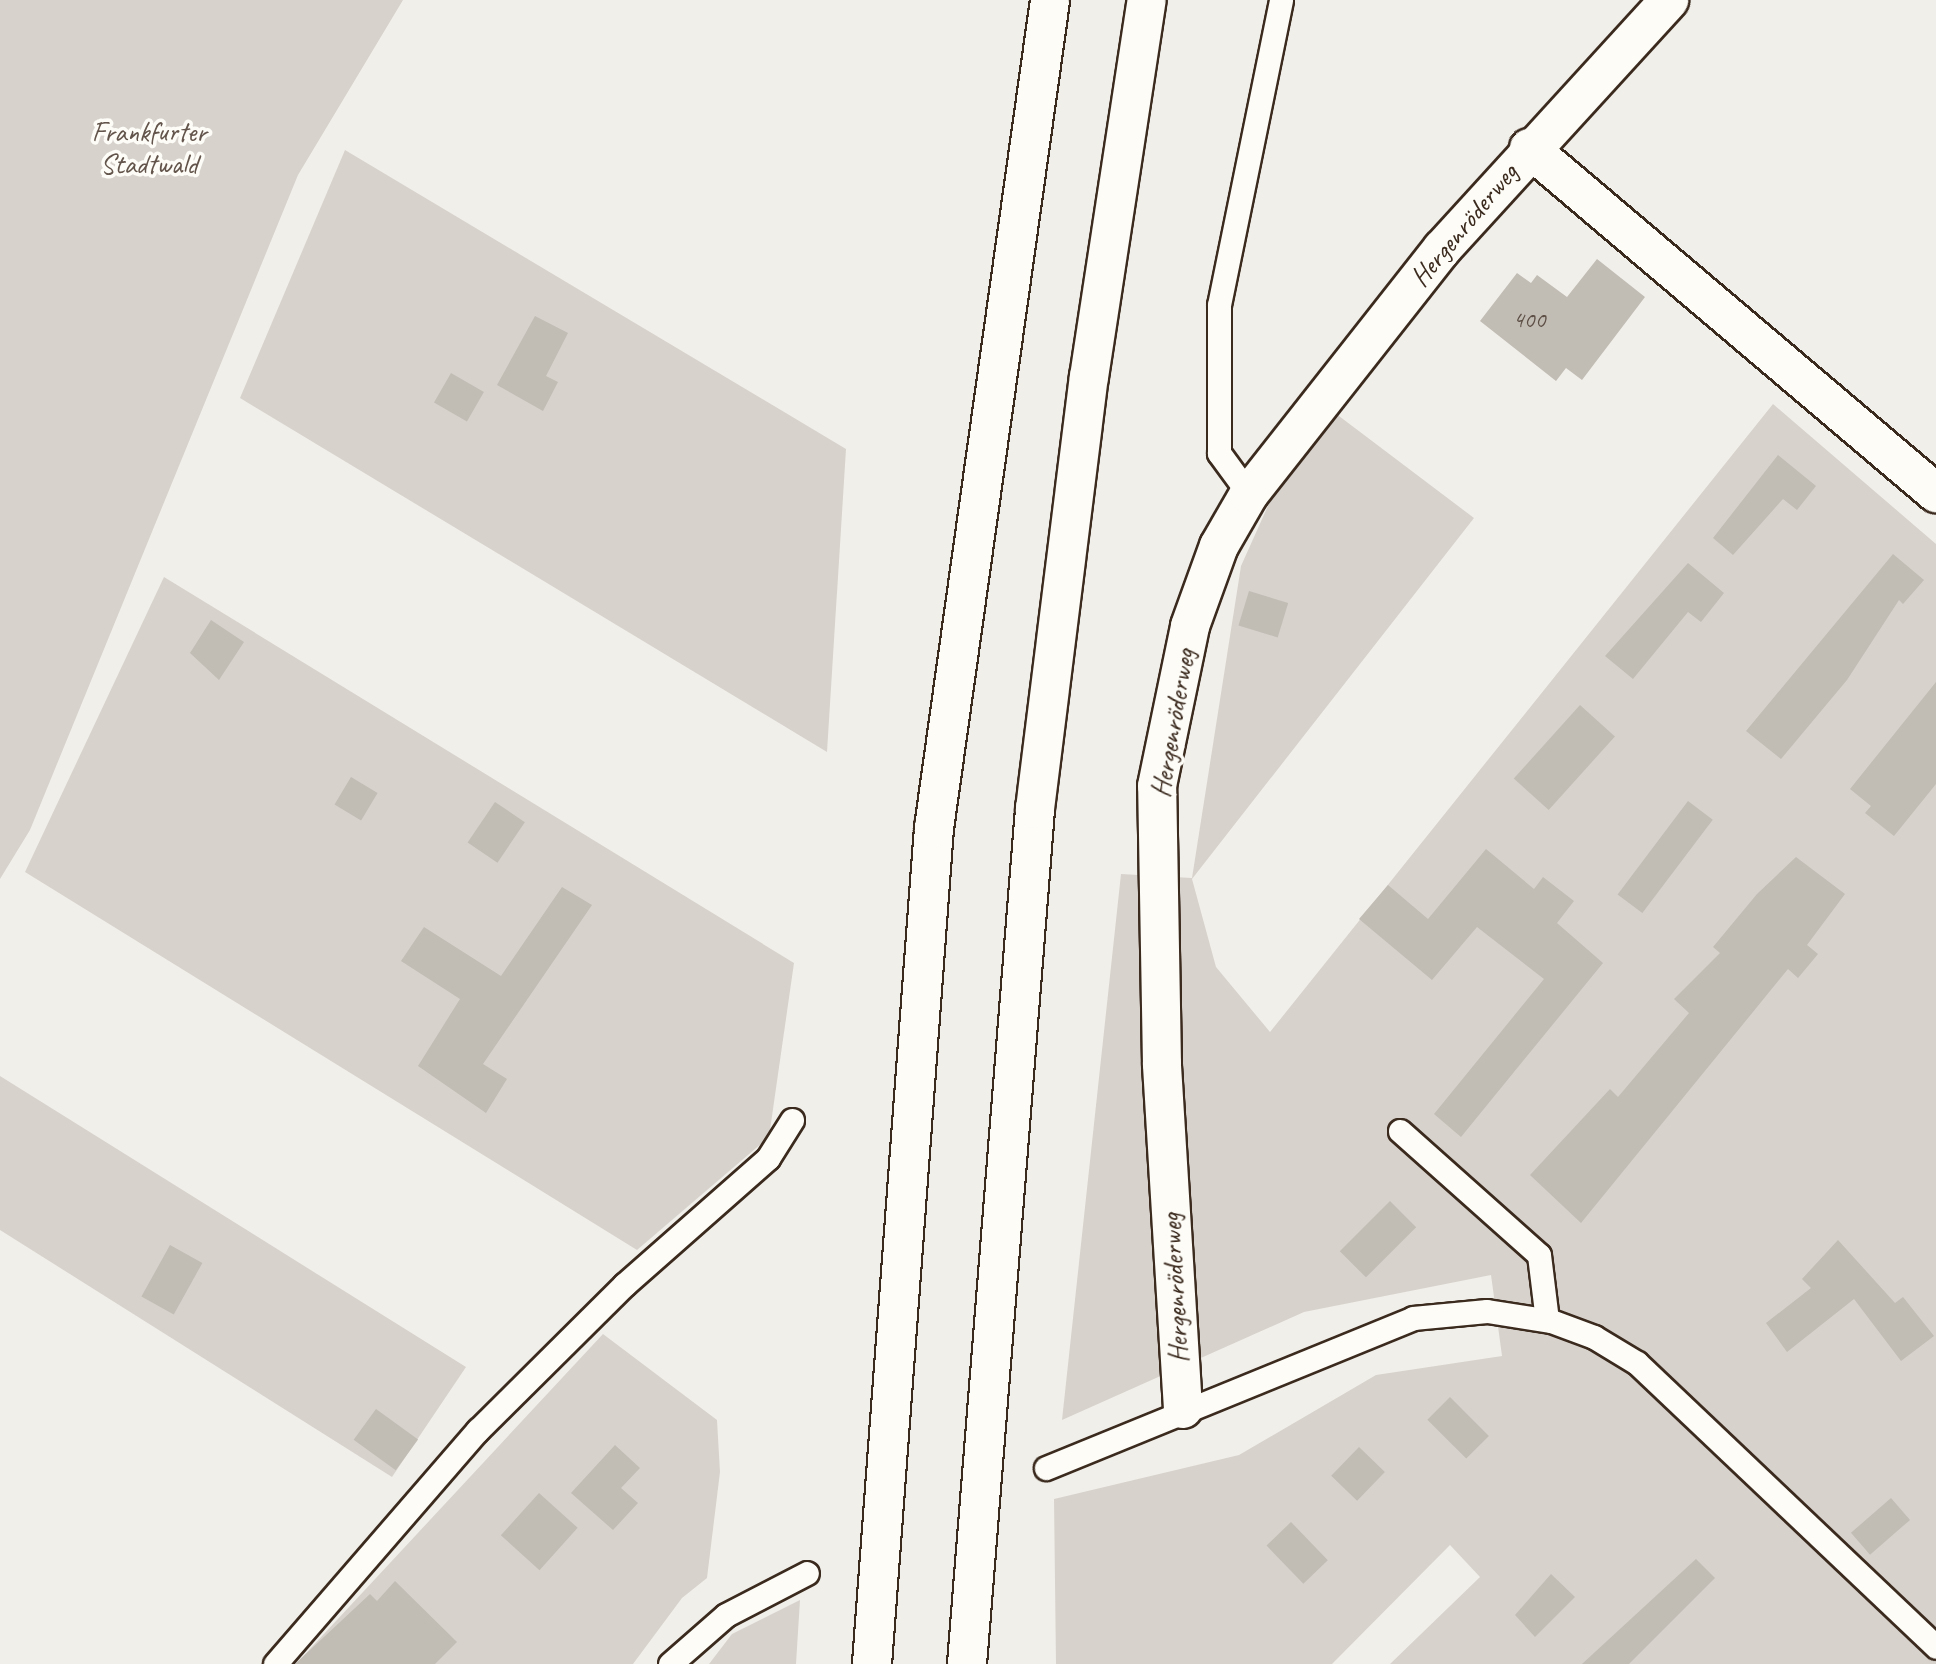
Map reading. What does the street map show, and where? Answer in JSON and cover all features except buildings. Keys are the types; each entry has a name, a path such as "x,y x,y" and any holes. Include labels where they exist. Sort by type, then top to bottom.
{"main road":[{"path":"872,1664 934,828 1049,0"},
{"path":"967,1664 1035,809 1088,377 1147,0"},
{"name":"Hergenröderweg","path":"1183,1409 1161,1064 1157,786 1190,626 1219,546 1249,494 1530,148 1669,0"},
{"name":"Hergenröderweg","path":"1530,148 1936,493"}],"lane":[{"path":"1249,494 1219,453 1219,305 1281,0"},
{"path":"275,1664 478,1430 624,1285 768,1157 792,1120"},
{"path":"1400,1131 1539,1255 1547,1320"},
{"path":"1046,1468 1183,1409 1413,1318 1487,1311 1547,1320 1594,1336 1637,1363 1936,1647"},
{"path":"670,1664 726,1615 807,1573"}],"green space":[{"name":"Frankfurter Stadtwald","path":"0,0 403,0 298,175 30,830 0,879"},
{"path":"345,150 846,449 827,752 240,398"},
{"path":"1773,404 1936,544 1936,1664 1390,1664 1480,1577 1450,1545 1332,1664 1056,1664 1054,1499 1239,1455 1376,1375 1502,1356 1491,1275 1304,1312 1062,1420 1121,874 1192,878 1241,566 1280,479 1335,413 1474,518 1192,879 1216,967 1270,1032"},
{"path":"164,577 794,963 769,1137 637,1250 25,872"},
{"path":"0,1076 466,1367 392,1477 0,1230"},
{"path":"603,1334 717,1420 720,1472 707,1578 682,1598 633,1664 296,1664"},
{"path":"800,1600 796,1664 709,1664 732,1634"}]}
